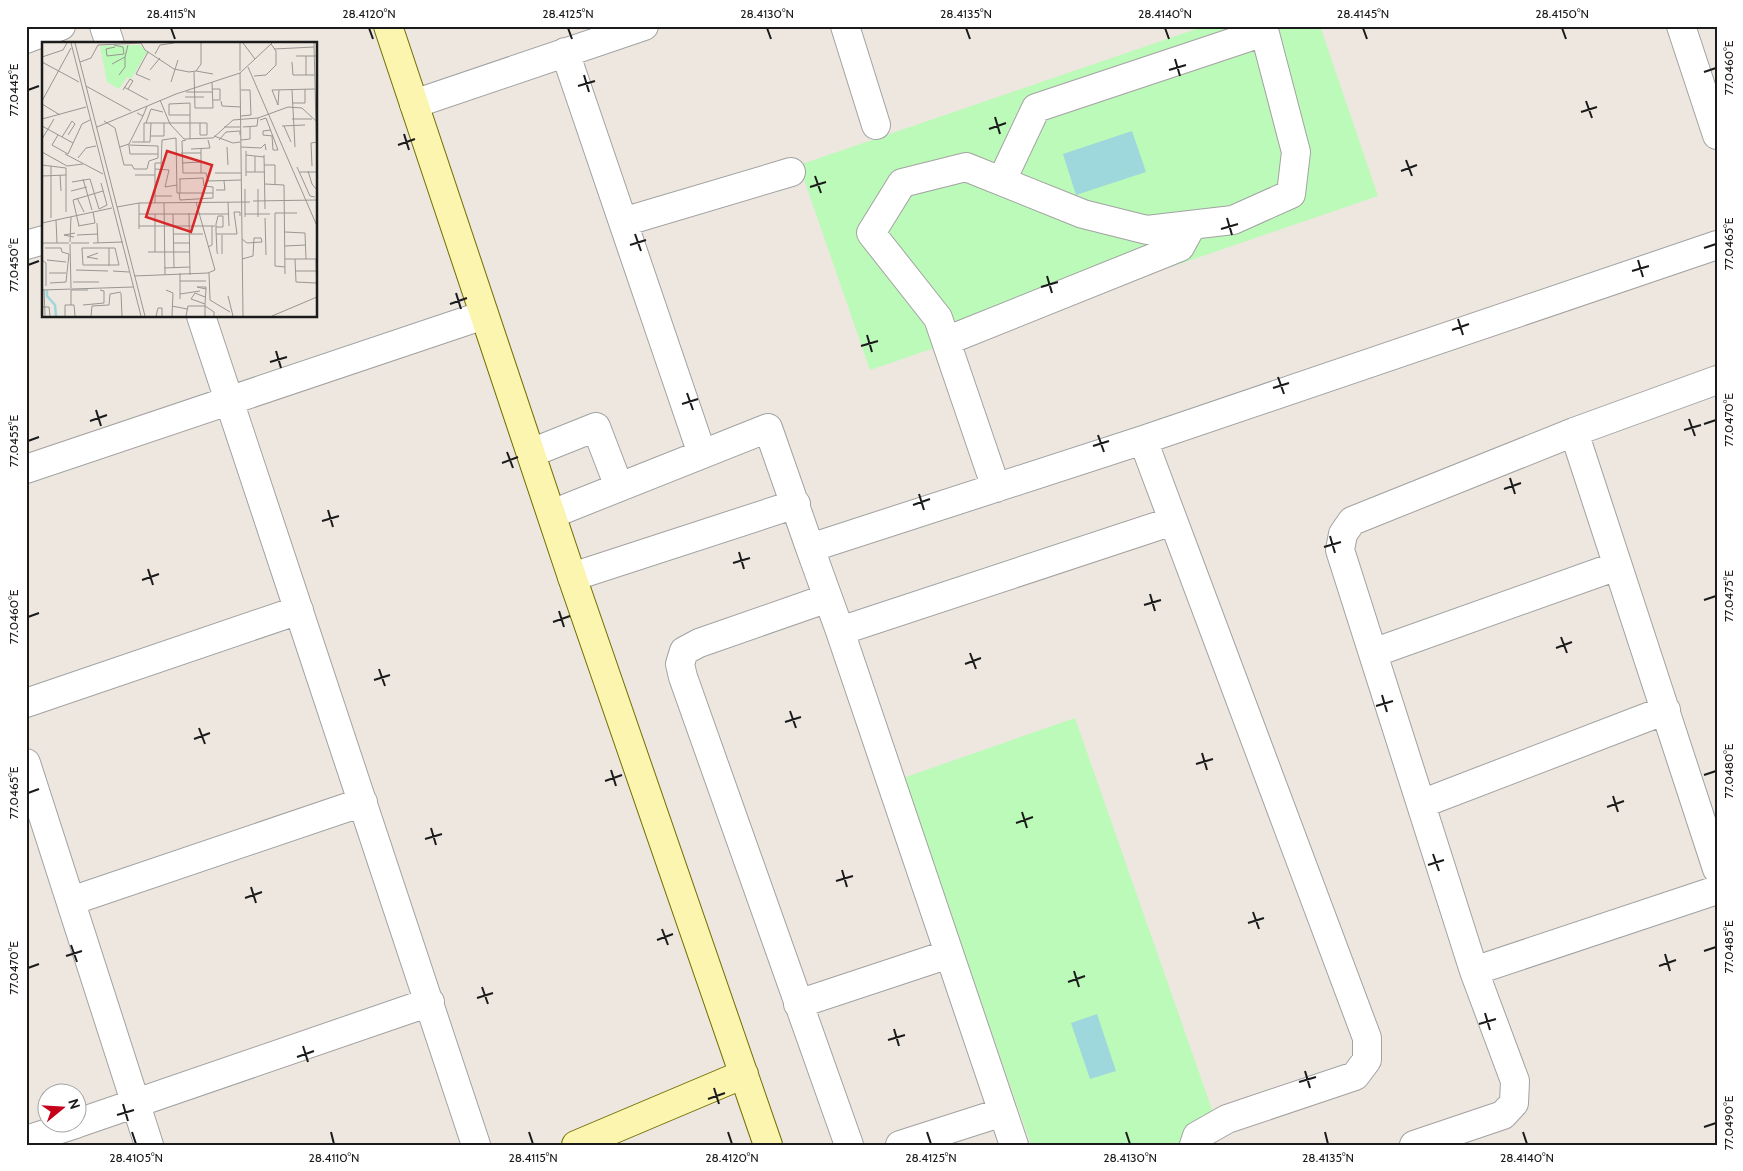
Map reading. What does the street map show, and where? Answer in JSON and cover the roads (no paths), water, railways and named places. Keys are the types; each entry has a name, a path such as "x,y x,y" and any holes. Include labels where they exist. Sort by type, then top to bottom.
{"street":[{"path":"26,39 61,26"},
{"path":"104,26 109,42"},
{"path":"388,26 572,577 768,1145"},
{"path":"414,104 644,26"},
{"path":"845,26 876,125"},
{"path":"1681,26 1717,135"},
{"path":"996,488 938,318 871,233 902,183 966,167 1083,214 1148,230 1233,220 1291,194 1296,152 1264,29 1036,108 1002,180"},
{"path":"565,52 702,454"},
{"path":"623,222 791,172"},
{"path":"946,341 1180,247 1192,225"},
{"path":"26,245 42,241"},
{"path":"810,548 1143,440 1717,245"},
{"path":"26,469 484,315"},
{"path":"202,318 476,1145"},
{"path":"1414,1145 1503,1115 1514,1103 1515,1081 1474,971 1340,550 1343,534 1352,521 1574,432 1717,380"},
{"path":"531,452 596,427 619,487"},
{"path":"552,514 768,428 840,631 1014,1145"},
{"path":"1574,432 1717,869"},
{"path":"1143,440 1367,1038 1367,1060 1355,1076 1227,1119 1197,1136 1194,1145"},
{"path":"572,577 796,504"},
{"path":"840,631 1173,521"},
{"path":"1374,653 1617,566"},
{"path":"828,598 699,643 684,651 680,664 849,1145"},
{"path":"26,703 299,610"},
{"path":"1421,804 1666,710"},
{"path":"26,763 149,1145"},
{"path":"71,902 363,802"},
{"path":"1474,971 1717,890"},
{"path":"798,1004 949,954"},
{"path":"88,1119 430,1002"},
{"path":"576,1145 744,1074"},
{"path":"900,1145 1002,1112"},
{"path":"26,1140 44,1134"}],"water":[{"path":"1132,131 1146,172 1076,195 1063,154"},
{"path":"1097,1014 1116,1071 1090,1079 1071,1023"}]}
